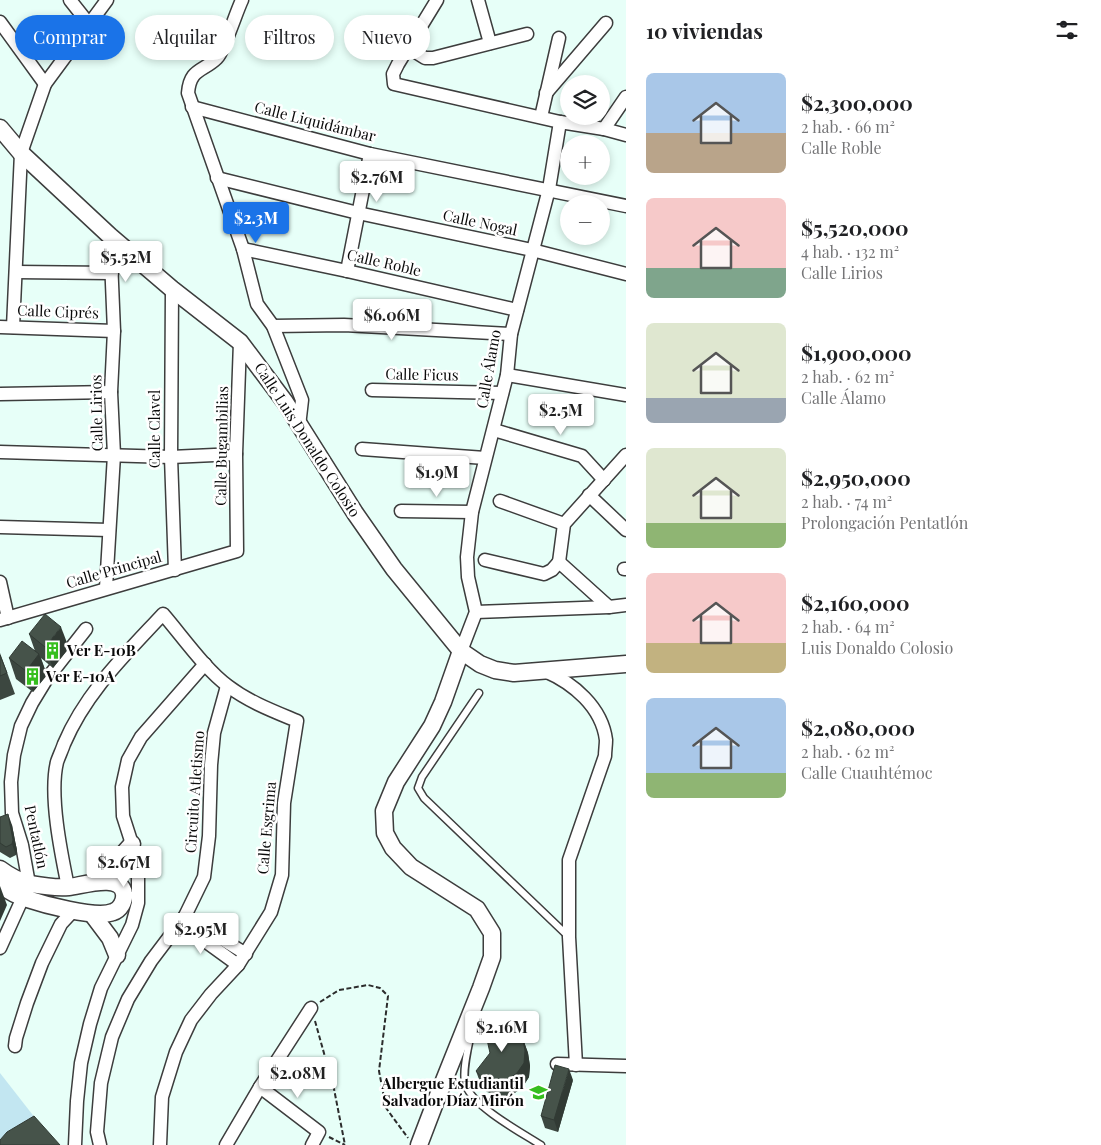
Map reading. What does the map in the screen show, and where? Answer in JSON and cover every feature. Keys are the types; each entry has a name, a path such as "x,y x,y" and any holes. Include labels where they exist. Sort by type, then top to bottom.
{"street":[{"path":"70,0 82,15"},
{"path":"96,15 107,0"},
{"path":"242,0 218,58 201,68 189,81 188,93 243,249 257,304 273,326 302,400 299,426"},
{"path":"428,15 437,0"},
{"path":"478,0 490,44"},
{"path":"0,22 45,84"},
{"path":"546,93 606,23"},
{"path":"430,58 527,34"},
{"path":"541,117 558,38"},
{"path":"6,327 16,272 21,152 45,84 63,60"},
{"path":"402,60 393,74 394,84 560,122"},
{"path":"604,129 626,97"},
{"name":"Calle Liquidámbar","path":"192,107 370,154 626,206"},
{"name":"Calle Álamo","path":"476,612 468,577 467,557 472,512 507,375 511,334 548,189 560,122"},
{"path":"579,125 626,135"},
{"name":"Calle Luis Donaldo Colosio","path":"0,128 21,152 110,236 172,289 240,342 285,402 355,513 394,569 461,651 480,664 495,670 514,673 626,664"},
{"path":"347,271 370,154"},
{"name":"Calle Nogal","path":"217,178 358,213 532,250 626,274"},
{"name":"Calle Lirios","path":"106,588 114,455 112,392 114,331 110,236"},
{"name":"Calle Roble","path":"243,249 517,310"},
{"path":"16,272 112,273"},
{"name":"Calle Clavel","path":"172,289 171,457 174,570"},
{"path":"273,326 344,324 511,334"},
{"name":"Calle Ciprés","path":"6,327 114,331"},
{"name":"Calle Bugambilias","path":"238,551 236,454 240,342"},
{"path":"507,375 626,395"},
{"name":"Calle Ficus","path":"372,390 502,393"},
{"path":"0,394 112,392"},
{"path":"494,430 582,456 604,480"},
{"path":"362,449 486,458"},
{"path":"0,452 171,457 236,454"},
{"path":"485,560 544,574 552,570 559,562 564,524 626,455"},
{"path":"589,495 626,530"},
{"path":"500,501 564,524"},
{"path":"401,511 472,512"},
{"path":"0,527 109,530"},
{"name":"Calle Principal","path":"4,619 238,551"},
{"path":"559,562 610,607"},
{"path":"0,582 4,619"},
{"path":"415,1142 435,1103 481,988 492,957 492,933 478,909 411,867 393,848 385,832 384,811 396,782 432,726 443,702 476,612 626,605"},
{"path":"68,887 54,798 57,762 83,706 95,689 163,614 205,664 227,686"},
{"name":"Pentatlón","path":"26,891 22,845 7,816 14,755 21,726 32,703 46,680 86,629"},
{"path":"75,1145 81,1063 101,988 132,925 138,903 138,872 132,844 122,816 122,787 128,760 141,737 205,664"},
{"path":"543,670 559,677 575,688 590,704 600,719 606,740 605,756 569,860 569,937 576,1065"},
{"name":"Calle Esgrima","path":"160,1145 162,1097 176,1052 191,1020 246,954 271,912 282,874 284,803 297,720 266,709 227,686"},
{"name":"Circuito Atletismo","path":"100,1145 97,1132 101,1083 112,1037 128,1000 151,961 182,919 204,877 209,836 214,733 227,686"},
{"path":"99,881 132,844"},
{"path":"0,869 26,891 56,907 92,914 113,913 120,908 123,900 123,890 120,887 116,884 99,881 68,887 26,891 0,885"},
{"path":"0,948 26,891"},
{"path":"56,907 61,924"},
{"path":"15,1046 27,1003 42,964 61,924 74,910"},
{"path":"92,914 110,938 117,955"},
{"path":"182,919 246,954"},
{"path":"182,919 238,965"},
{"path":"231,1143 260,1087 311,1008"},
{"path":"557,1064 626,1066"},
{"path":"260,1087 319,1132 312,1145"}],"lane":[{"path":"479,693 422,777 418,788 424,798 569,937"},
{"path":"481,988 464,1072 466,1086 473,1097 504,1122 541,1145"}],"path":[{"path":"345,1145 334,1090 311,1008 339,990 368,985 380,988 388,996 378,1071 386,1108 415,1142"},
{"path":"319,1132 345,1145"}],"shaded area":[{"path":"0,1073 39,1123 0,1145"}],"building":[{"path":"45,614 61,627 45,647 29,634"},
{"path":"22,641 39,654 26,671 9,658"},
{"path":"0,655 7,673 0,676"},
{"path":"8,814 13,840 12,844 6,847 0,843 0,817"},
{"path":"495,1022 506,1023 515,1028 523,1039 525,1051 524,1063 517,1073 505,1082 494,1082 482,1078 476,1071 490,1053 484,1026"},
{"path":"555,1065 569,1069 554,1120 541,1116"},
{"path":"34,1116 60,1145 0,1145 0,1140 7,1132"}],"place":[{"name":"Ver E-10B","path":"53,651"},
{"name":"Ver E-10A","path":"32,677"},
{"name":"Albergue Estudiantil Salvador Díaz Mirón","path":"538,1093"}]}
